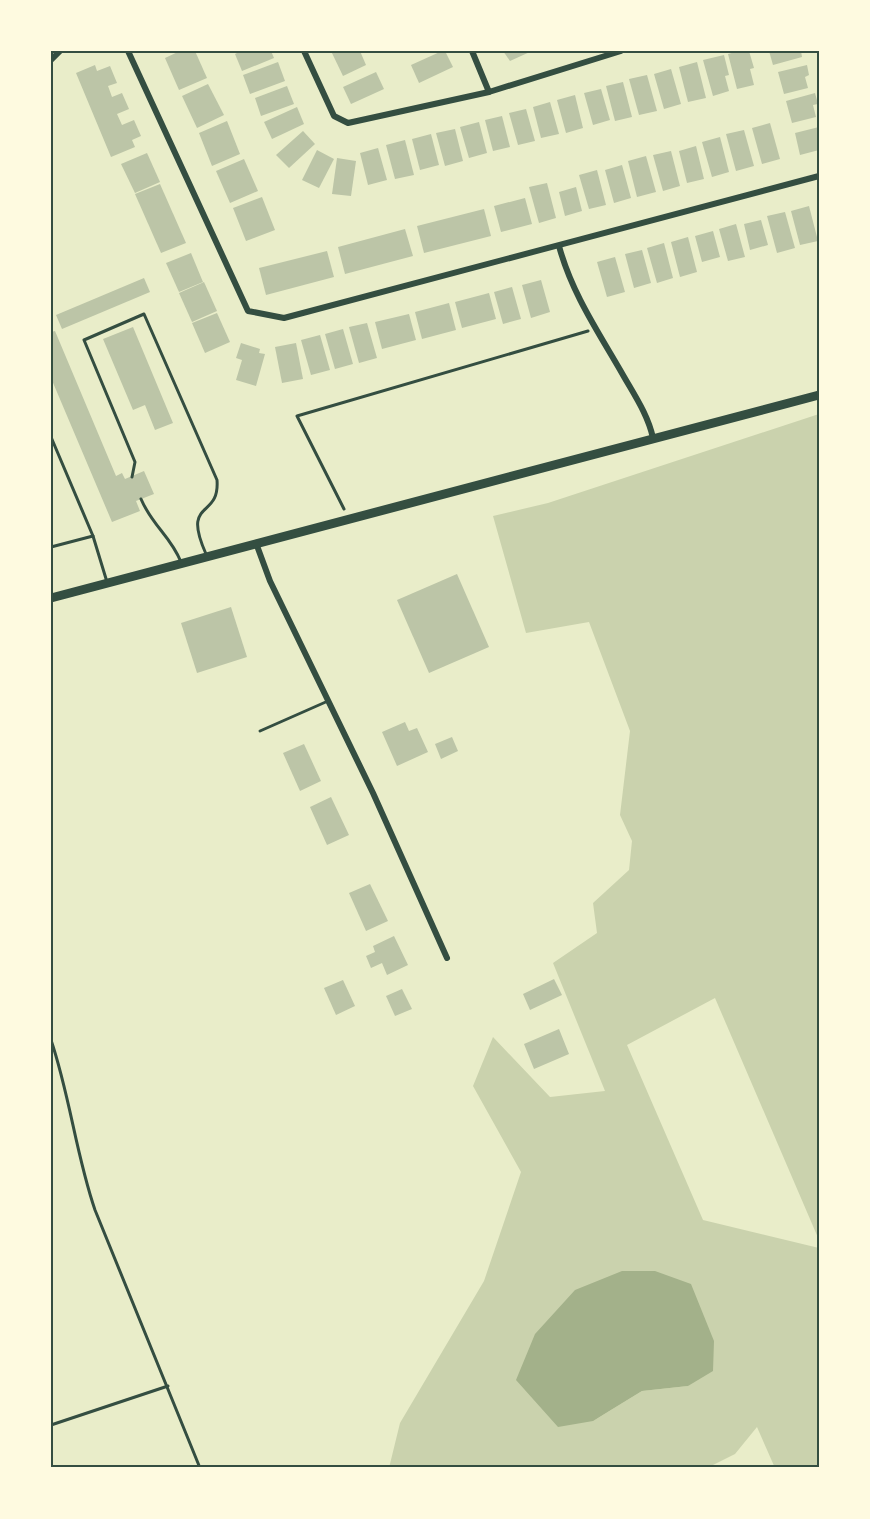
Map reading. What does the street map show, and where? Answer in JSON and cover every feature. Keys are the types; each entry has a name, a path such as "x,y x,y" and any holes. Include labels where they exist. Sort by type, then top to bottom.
{"main road":[{"path":"51,598 819,395"}],"street":[{"path":"51,60 60,51"},
{"path":"128,51 248,311 284,318 819,176"},
{"path":"304,51 334,116 348,123 489,92 621,51"},
{"path":"472,51 489,92"},
{"path":"559,246 569,280 643,409 653,438"},
{"path":"256,543 287,618 329,700 447,958"}],"lane":[{"path":"132,477 135,462 84,340 144,314 217,480 214,500 199,514 195,525 207,557"},
{"path":"51,437 93,536 107,584"},
{"path":"141,499 153,524 174,544 181,564"},
{"path":"51,548 93,536"},
{"path":"260,731 329,700"},
{"path":"51,1041 67,1094 88,1189 200,1468"},
{"path":"51,1425 168,1386"}],"path":[{"path":"348,519 297,416 596,329"}],"shaded area":[{"path":"819,414 819,1240 715,998 627,1045 703,1220 819,1248 819,1468 775,1468 757,1427 735,1454 707,1468 389,1468 400,1423 484,1281 521,1172 473,1086 493,1037 550,1097 605,1091 553,963 597,933 593,903 629,870 632,841 620,815 630,731 589,622 526,633 493,516 548,503","holes":["714,1341 688,1386 642,1391 593,1421"]},
{"path":"622,1271 655,1271 691,1284 714,1341 713,1371 688,1386 642,1391 593,1421 558,1427 516,1380 535,1334 575,1290"}],"building":[{"path":"180,51 195,51 207,78 179,90 165,58"},
{"path":"241,51 271,51 274,58 242,71 235,54"},
{"path":"331,51 360,51 366,65 343,76"},
{"path":"445,51 453,67 419,83 411,65"},
{"path":"503,51 532,51 510,61"},
{"path":"749,51 754,68 750,69 754,85 737,89 728,54"},
{"path":"769,51 801,51 802,57 773,65"},
{"path":"724,55 729,75 725,76 729,91 713,96 703,60"},
{"path":"278,62 285,81 250,94 243,75"},
{"path":"697,62 706,98 688,102 679,67"},
{"path":"95,65 97,71 110,66 117,83 108,86 112,97 122,93 129,109 117,114 122,125 134,120 141,136 132,140 135,147 111,157 76,73"},
{"path":"807,65 809,75 805,77 808,88 784,94 778,72"},
{"path":"671,69 681,104 664,109 654,74"},
{"path":"376,72 384,89 351,104 343,87"},
{"path":"647,75 657,111 639,115 629,79"},
{"path":"623,82 632,117 615,121 606,86"},
{"path":"208,84 224,115 197,128 182,96"},
{"path":"287,86 294,104 261,116 255,98"},
{"path":"601,89 610,120 593,125 584,93"},
{"path":"815,93 818,104 813,105 816,117 792,123 786,101"},
{"path":"575,95 583,128 566,133 557,100"},
{"path":"550,102 559,134 541,138 533,107"},
{"path":"297,107 304,124 272,139 264,122"},
{"path":"526,109 535,141 518,145 509,113"},
{"path":"502,116 510,147 493,151 485,120"},
{"path":"227,121 240,154 212,166 199,133"},
{"path":"479,122 487,153 469,158 460,127"},
{"path":"770,123 780,159 762,164 752,128"},
{"path":"819,127 819,150 800,155 795,133"},
{"path":"455,129 463,161 445,166 436,133"},
{"path":"744,130 754,166 736,171 726,134"},
{"path":"303,131 315,144 289,168 276,155"},
{"path":"431,134 439,165 420,170 412,139"},
{"path":"720,137 729,172 712,177 702,142"},
{"path":"405,140 414,175 395,179 386,145"},
{"path":"696,146 704,179 687,183 679,151"},
{"path":"378,148 387,180 368,185 360,153"},
{"path":"317,150 334,159 319,188 302,180"},
{"path":"671,151 680,186 663,191 653,155"},
{"path":"147,153 160,182 135,193 121,164"},
{"path":"646,156 656,192 637,197 628,161"},
{"path":"337,158 356,161 351,196 332,194"},
{"path":"244,159 258,191 230,203 216,171"},
{"path":"622,165 631,198 614,203 605,170"},
{"path":"597,170 606,205 589,209 579,175"},
{"path":"547,183 556,218 539,223 529,187"},
{"path":"160,184 186,243 161,253 135,194"},
{"path":"576,187 582,211 565,216 559,192"},
{"path":"262,197 275,230 246,241 233,208"},
{"path":"525,198 532,224 501,232 494,206"},
{"path":"809,206 818,241 800,245 791,211"},
{"path":"484,209 491,236 424,253 417,226"},
{"path":"785,212 795,248 777,253 767,216"},
{"path":"761,220 768,245 750,250 744,224"},
{"path":"736,224 745,257 728,261 719,229"},
{"path":"405,229 413,256 345,274 338,247"},
{"path":"713,231 720,257 702,262 695,236"},
{"path":"688,237 697,272 680,277 671,242"},
{"path":"664,243 673,278 657,283 647,248"},
{"path":"642,250 651,283 634,288 625,254"},
{"path":"327,251 334,277 266,295 259,268"},
{"path":"191,253 203,282 179,292 166,263"},
{"path":"615,257 625,292 607,297 597,262"},
{"path":"144,278 150,292 62,329 56,315"},
{"path":"541,280 550,312 531,318 522,285"},
{"path":"204,282 217,311 192,322 179,293"},
{"path":"512,287 521,319 503,324 494,292"},
{"path":"489,293 496,319 462,328 455,302"},
{"path":"449,303 456,330 422,339 415,312"},
{"path":"217,313 230,342 205,353 192,323"},
{"path":"409,314 416,340 382,349 375,322"},
{"path":"367,323 377,358 359,363 349,327"},
{"path":"133,327 173,423 155,430 145,405 133,410 103,339"},
{"path":"343,329 353,364 335,369 325,334"},
{"path":"55,331 116,476 122,473 125,479 144,471 154,494 136,501 140,511 112,522 51,378 51,332"},
{"path":"320,335 330,370 311,375 301,340"},
{"path":"241,343 260,349 259,353 265,354 256,386 236,380 242,360 236,358"},
{"path":"296,343 303,379 282,383 275,347"},
{"path":"457,574 489,647 429,673 397,600"},
{"path":"231,607 247,657 197,673 181,623"},
{"path":"405,722 409,731 417,728 428,752 397,766 382,732"},
{"path":"452,737 458,751 441,759 435,744"},
{"path":"304,744 321,781 300,791 283,753"},
{"path":"331,797 349,835 327,845 310,807"},
{"path":"370,884 388,921 366,931 349,893"},
{"path":"394,936 408,965 387,975 382,963 371,968 366,956 375,952 373,946"},
{"path":"554,979 562,995 530,1010 523,994"},
{"path":"343,980 355,1006 336,1015 324,988"},
{"path":"402,989 412,1009 395,1016 386,996"},
{"path":"559,1029 569,1054 534,1069 524,1044"}]}
